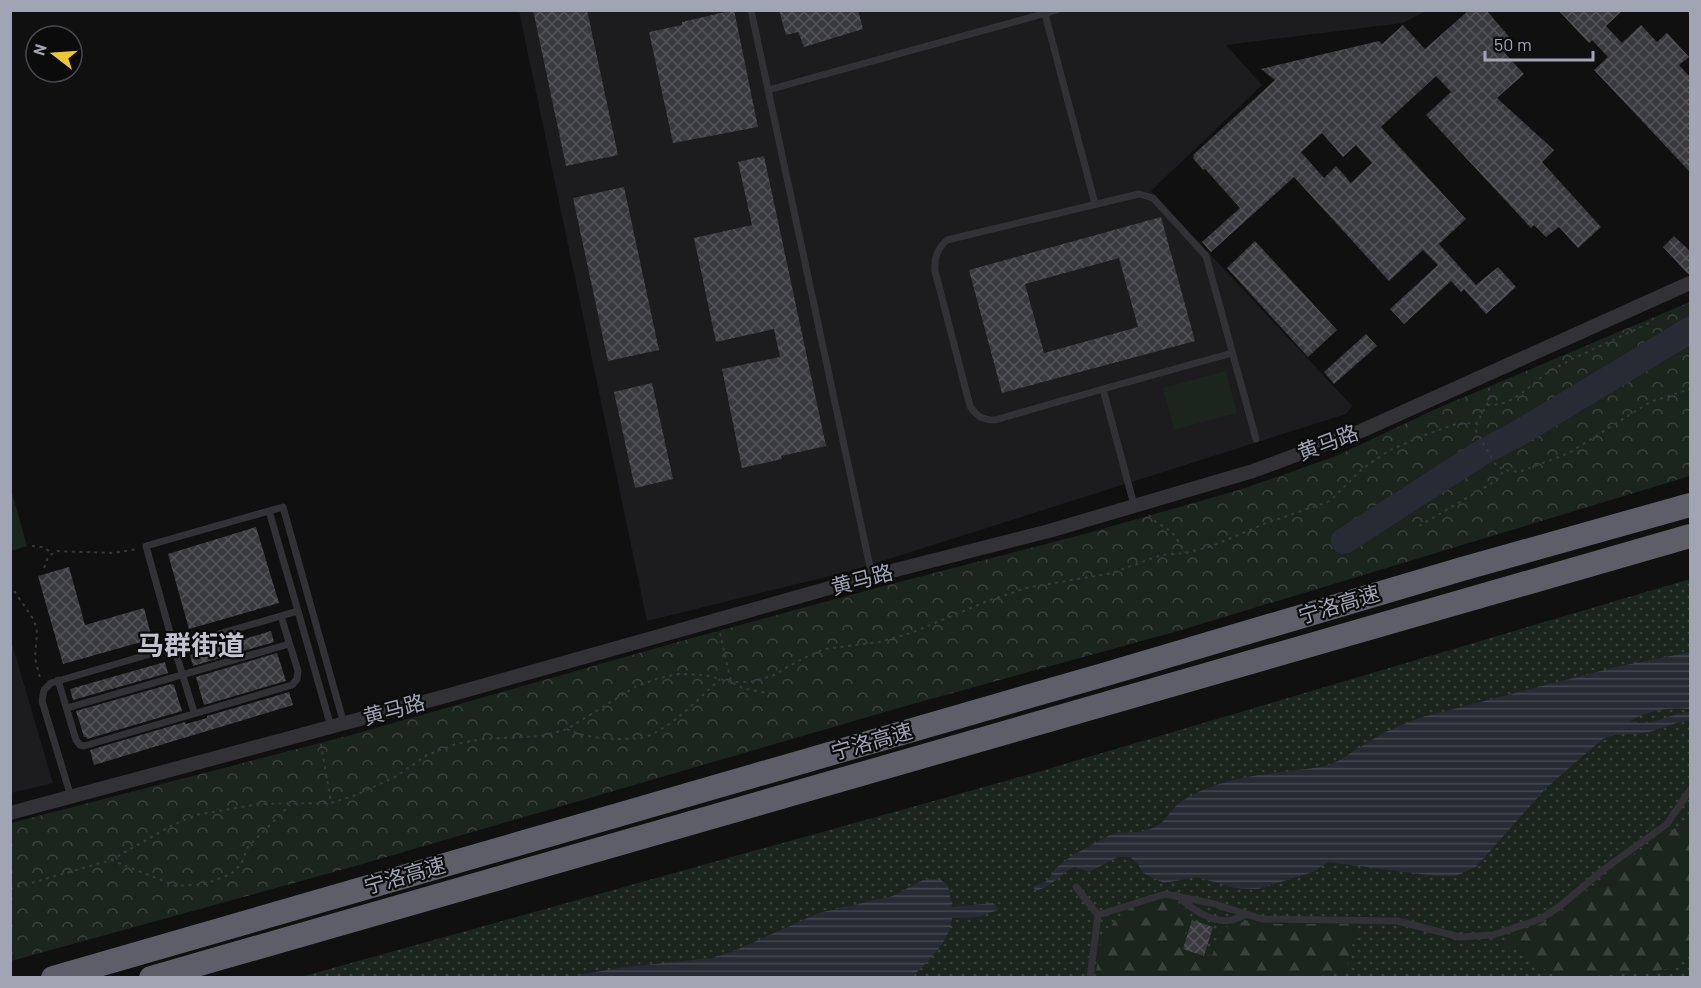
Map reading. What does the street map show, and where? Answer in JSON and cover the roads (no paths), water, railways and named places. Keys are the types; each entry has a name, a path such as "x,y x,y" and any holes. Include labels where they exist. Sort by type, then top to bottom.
{"highway":[{"name":"宁洛高速","path":"53,978 1462,569 1690,505"},
{"name":"宁洛高速","path":"151,978 1690,536"}],"street":[{"name":"黄马路","path":"10,813 337,725 872,576 1049,531 1253,471 1361,431 1690,283"}],"lane":[{"path":"751,10 872,576"},
{"path":"768,90 1057,10"},
{"path":"1045,14 1095,204"},
{"path":"1232,352 988,420 977,415 970,406 935,265 937,254 947,240 1139,194 1148,195 1206,256 1256,439"},
{"path":"1103,389 1139,503"},
{"path":"194,712 146,546 283,507 337,725"},
{"path":"269,511 298,611 337,725"},
{"path":"71,798 42,701 44,690 51,683 298,611"},
{"path":"58,680 76,740 84,746 292,685 298,675 281,616"},
{"path":"66,708 290,644"},
{"path":"1098,915 1166,894 1211,903 1245,915 1272,920 1397,921 1461,937 1493,935 1540,919 1560,906 1603,870 1667,824 1690,790"},
{"path":"1076,887 1098,915 1090,978"},
{"path":"1177,895 1197,912 1221,920 1232,920 1245,915"}],"waterway":[{"path":"1344,541 1481,453 1519,433 1690,330"}],"district":[{"name":"马群街道","path":"191,646"}]}
